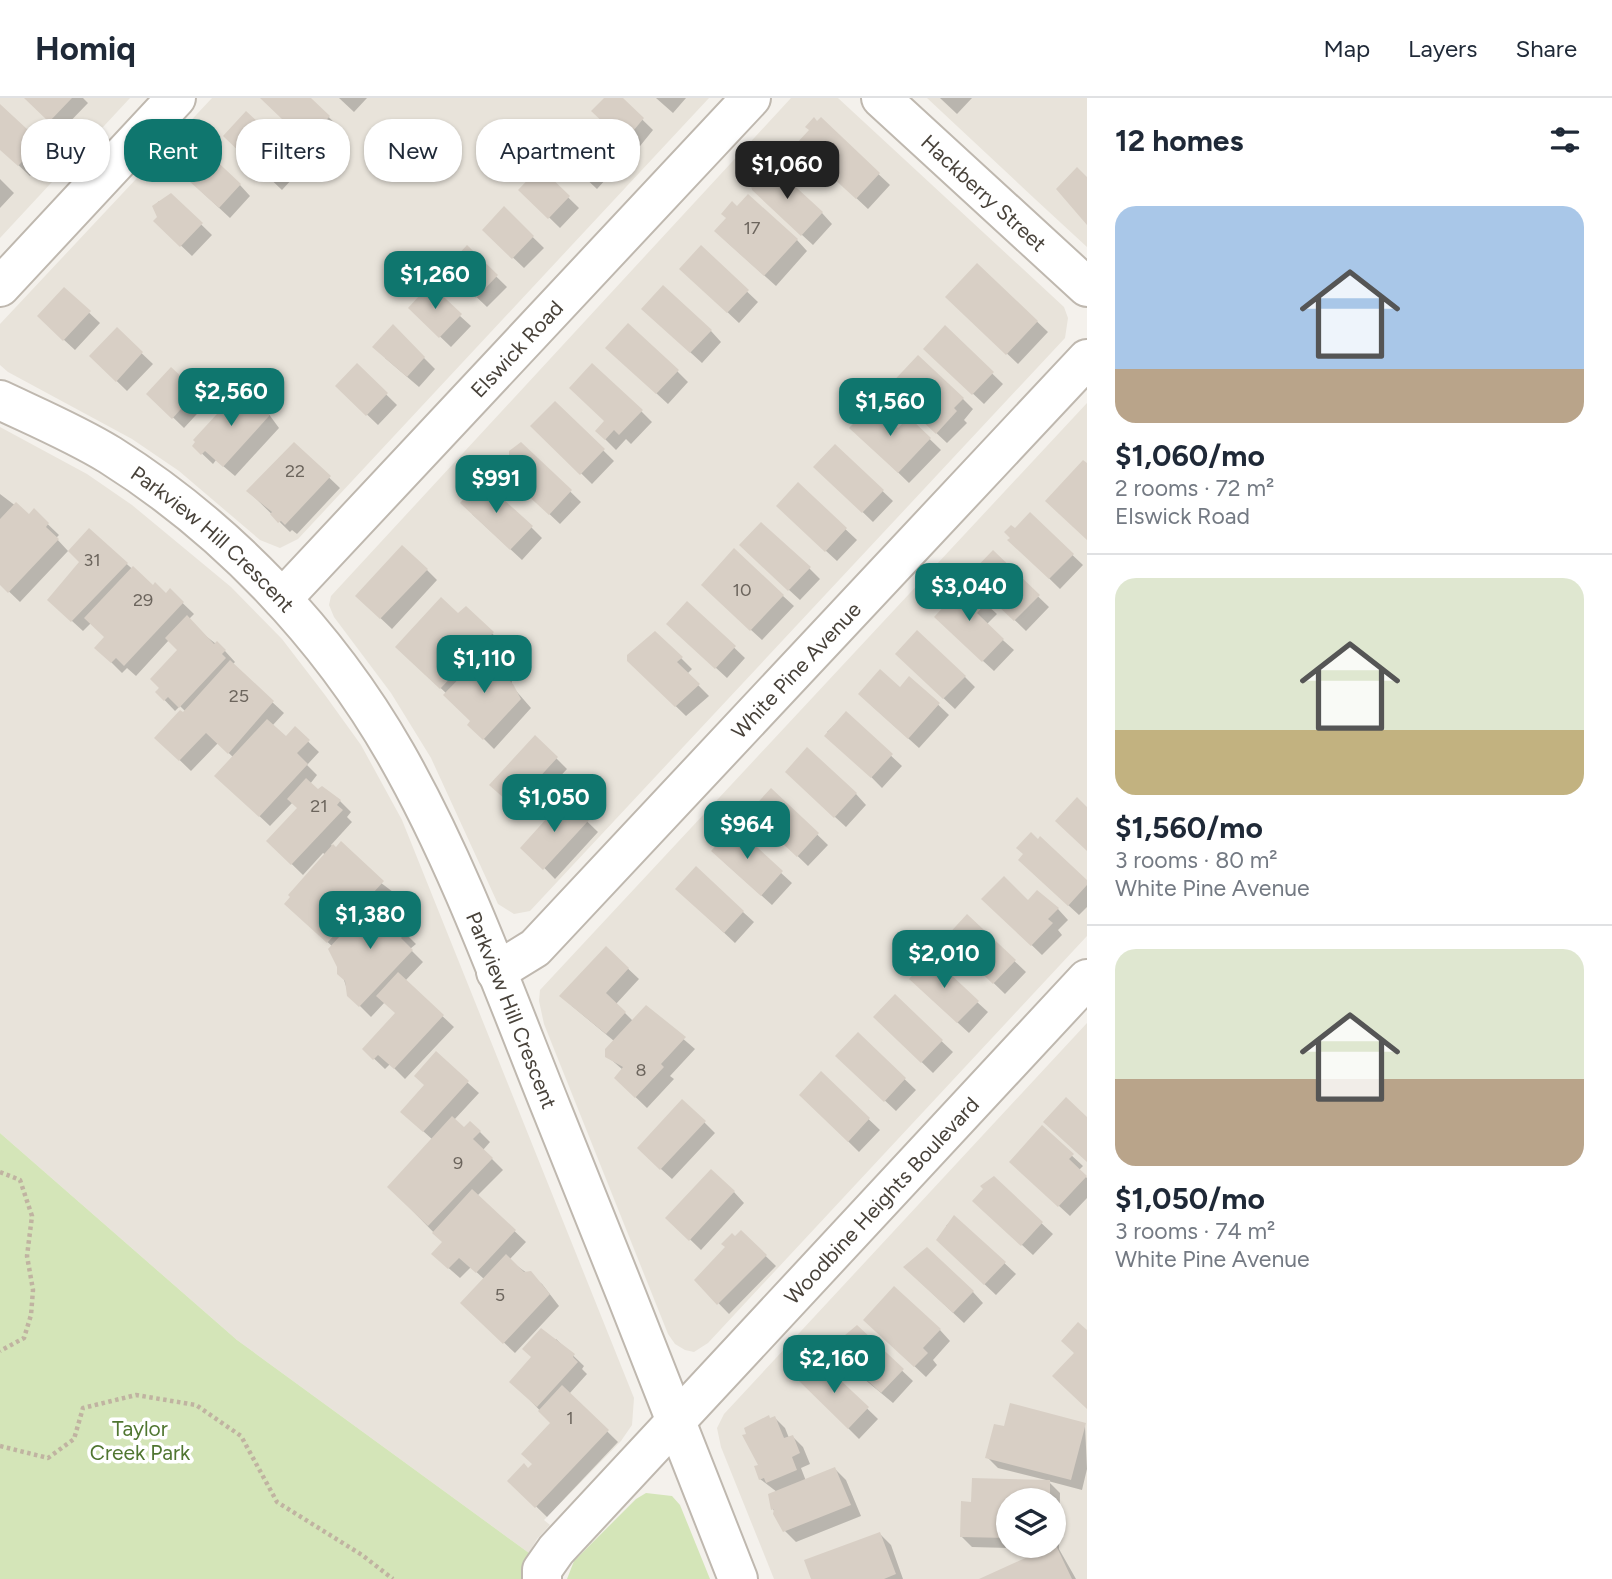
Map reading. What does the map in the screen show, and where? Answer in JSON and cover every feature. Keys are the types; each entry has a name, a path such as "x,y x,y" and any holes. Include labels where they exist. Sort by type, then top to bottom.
{"street":[{"path":"0,287 176,98"},
{"name":"Elswick Road","path":"282,599 751,98"},
{"name":"Hackberry Street","path":"881,98 1087,288"},
{"name":"White Pine Avenue","path":"496,972 535,948 1087,359"},
{"name":"Parkview Hill Crescent","path":"0,400 106,453 195,517 282,599 342,672 395,752 435,829 496,972 738,1579"},
{"name":"Woodbine Heights Boulevard","path":"542,1579 542,1570 556,1550 1087,979"}],"path":[{"path":"0,1172 20,1180 32,1216 27,1256 33,1290 31,1315 24,1338 0,1351"},
{"path":"0,1446 48,1458 74,1439 83,1409 136,1395 196,1405 241,1436 277,1502 362,1555 393,1579"}],"shaded area":[{"path":"0,98 130,98 110,120 21,119 21,182 52,182 0,238"},
{"path":"212,98 709,98 640,172 640,119 476,119 476,182 631,182 298,539 280,548 260,540 179,471 132,439 8,372 0,365 0,324 133,182 222,182 222,119 192,119"},
{"path":"791,98 838,98 1064,307 1068,318 1065,338 530,911 514,914 498,904 431,758 391,693 334,617 329,605 331,596"},
{"path":"927,98 1087,98 1087,247 1035,199"},
{"path":"1087,403 1087,936 708,1343 694,1352 685,1350 675,1344 668,1334 544,1024 539,1001 540,990"},
{"path":"0,427 87,474 132,505 231,587 282,639 325,695 361,745 402,820 634,1398 632,1425 621,1441 544,1520 550,1525 529,1553 237,1340 0,1133"},
{"path":"1087,1023 1087,1579 774,1579 721,1447 717,1428 724,1414"}],"green space":[{"name":"Taylor Creek Park","path":"0,1133 237,1340 529,1553 522,1579 0,1579"},
{"path":"646,1493 672,1496 680,1505 710,1579 567,1579 574,1561 636,1499"}],"building":[{"path":"24,98 72,98 52,119 46,119"},
{"path":"260,98 311,98 330,116 327,119 282,119"},
{"path":"604,98 623,98 644,118 640,123 640,119 600,119 591,111"},
{"path":"0,104 21,123 21,163 18,166 0,150"},
{"path":"246,111 255,119 239,119"},
{"path":"814,117 817,121 821,117 880,173 856,199 796,144 809,130 805,127"},
{"path":"236,122 236,148 223,136"},
{"path":"222,166 241,184 219,208 190,182 222,182"},
{"path":"774,167 823,212 801,236 752,190 751,186"},
{"path":"1077,167 1087,177 1087,225 1056,189"},
{"path":"526,182 556,182 570,196 548,219 518,190"},
{"path":"171,193 203,223 180,247 153,221 157,217 152,206"},
{"path":"748,194 798,239 764,276 714,231 726,218 721,214 732,201 737,206"},
{"path":"504,206 534,236 512,259 482,230"},
{"path":"467,245 498,275 476,298 445,269"},
{"path":"701,245 749,290 727,313 679,269"},
{"path":"977,263 1038,321 1006,355 945,297"},
{"path":"430,284 462,314 439,338 408,308"},
{"path":"663,285 712,330 690,353 641,309"},
{"path":"64,287 91,311 63,341 37,316"},
{"path":"628,323 679,370 656,394 605,348"},
{"path":"393,324 425,357 407,377 372,347"},
{"path":"945,325 994,372 972,395 923,349"},
{"path":"117,327 143,352 116,382 89,356"},
{"path":"918,355 964,398 954,408 957,411 936,434 887,388"},
{"path":"357,363 388,393 366,416 335,386"},
{"path":"592,363 643,410 619,435 614,430 605,440 595,431 604,421 569,388"},
{"path":"171,367 197,391 172,419 146,394"},
{"path":"240,389 269,412 269,416 223,467 205,451 201,455 192,446 195,442 193,440"},
{"path":"555,401 605,449 580,475 530,426"},
{"path":"872,404 898,428 909,417 931,438 898,473 849,428"},
{"path":"294,442 331,476 285,525 281,521 278,523 270,514 272,512 246,491"},
{"path":"521,442 572,490 549,515 498,468 509,456 509,451"},
{"path":"835,444 884,490 862,513 813,467"},
{"path":"1083,460 1087,463 1087,540 1045,501"},
{"path":"481,479 533,526 510,550 460,503"},
{"path":"798,482 847,528 825,552 776,506"},
{"path":"16,502 29,514 34,508 49,523 46,527 59,539 8,593 0,585 0,519"},
{"path":"1030,512 1074,554 1049,579 1007,540 1010,538 1004,532 1011,525 1015,528"},
{"path":"761,522 811,567 788,591 739,545"},
{"path":"89,528 128,563 71,622 47,600 79,562 68,551"},
{"path":"402,545 428,569 380,619 355,596"},
{"path":"734,548 784,595 750,631 701,585"},
{"path":"993,550 1040,595 1014,621 967,577"},
{"path":"133,566 153,585 155,582 166,593 170,588 184,602 124,666 116,658 111,663 94,648 104,637 84,618"},
{"path":"966,583 987,602 977,613 1004,639 982,662 934,617"},
{"path":"441,597 458,613 466,606 494,632 440,689 395,647"},
{"path":"687,601 736,646 715,669 666,624"},
{"path":"187,615 214,644 217,641 226,650 222,654 226,658 179,708 168,697 164,701 155,692 159,688 150,679 177,650 165,638"},
{"path":"917,630 966,676 943,699 895,654"},
{"path":"655,631 683,657 677,662 700,684 675,707 627,661 627,655"},
{"path":"491,652 503,664 505,670 502,673 513,684 521,699 483,740 467,725 470,721 443,695 479,658"},
{"path":"230,660 274,701 228,754 206,733 179,761 154,738 180,710 183,712"},
{"path":"880,669 900,687 909,676 940,703 908,739 858,694"},
{"path":"846,711 893,754 871,778 824,736"},
{"path":"267,719 286,736 295,726 310,740 297,753 308,764 259,817 214,776"},
{"path":"535,735 558,757 513,806 489,785"},
{"path":"807,747 857,793 834,818 785,772"},
{"path":"306,778 318,789 322,786 341,800 337,805 343,810 291,865 266,841 297,808 287,799"},
{"path":"771,788 819,833 797,857 749,812"},
{"path":"1077,797 1087,807 1087,851 1055,821"},
{"path":"565,798 589,820 543,870 520,848"},
{"path":"734,826 783,871 761,896 711,851"},
{"path":"1031,832 1038,839 1040,836 1087,880 1087,885 1068,906 1018,860 1023,854 1016,848"},
{"path":"341,841 384,881 327,943 284,904 290,897 288,895 333,844 336,847"},
{"path":"696,866 744,911 724,933 675,889"},
{"path":"1004,876 1028,900 1037,890 1059,908 1048,919 1053,923 1031,946 981,899"},
{"path":"377,896 401,919 397,924 406,932 401,938 413,950 359,1007 347,996 345,981 337,974 337,967 328,949"},
{"path":"967,914 1016,960 993,984 945,938"},
{"path":"606,946 629,968 606,993 626,1012 606,1034 559,996"},
{"path":"931,956 979,1001 957,1023 909,979"},
{"path":"398,972 444,1015 394,1069 378,1055 373,1060 362,1049 395,1013 376,996"},
{"path":"895,994 943,1040 921,1063 873,1017"},
{"path":"646,1005 686,1037 661,1064 664,1067 635,1098 614,1078 623,1067 605,1057 605,1049"},
{"path":"858,1032 906,1078 884,1102 835,1056"},
{"path":"436,1051 469,1081 423,1132 400,1112 424,1085 414,1076"},
{"path":"821,1071 870,1118 848,1142 799,1095"},
{"path":"1066,1097 1087,1117 1087,1162 1043,1122"},
{"path":"682,1099 706,1121 660,1170 637,1148"},
{"path":"452,1116 464,1127 470,1121 481,1131 473,1139 493,1158 428,1226 387,1187"},
{"path":"1042,1125 1074,1154 1069,1159 1087,1176 1058,1207 1009,1162"},
{"path":"711,1169 735,1191 689,1241 665,1218"},
{"path":"994,1176 1043,1222 1021,1246 972,1201 983,1189 980,1186"},
{"path":"472,1189 516,1230 476,1273 459,1258 448,1269 431,1254 442,1242 432,1233"},
{"path":"954,1215 1006,1262 984,1285 936,1240"},
{"path":"741,1230 767,1255 717,1305 694,1280 725,1247 721,1244 732,1233 735,1236"},
{"path":"927,1247 974,1291 953,1313 903,1267"},
{"path":"506,1254 524,1272 531,1271 550,1294 503,1344 460,1303"},
{"path":"894,1286 941,1329 923,1348 928,1353 914,1367 863,1320"},
{"path":"1078,1322 1087,1330 1087,1409 1052,1376 1074,1353 1061,1341"},
{"path":"857,1325 904,1369 881,1393 858,1372 856,1375 848,1368 851,1365 832,1346"},
{"path":"541,1328 575,1354 573,1357 578,1362 537,1407 509,1382 531,1357 522,1349"},
{"path":"821,1362 869,1407 848,1429 798,1380"},
{"path":"562,1385 609,1430 535,1508 507,1481 524,1463 528,1468 532,1464 521,1454 550,1423 538,1411"},
{"path":"1010,1403 1086,1423 1071,1480 985,1458 994,1424 1004,1426"},
{"path":"769,1415 770,1418 775,1416 784,1438 793,1435 800,1453 792,1457 797,1470 766,1483 764,1478 759,1480 754,1466 758,1465 742,1435 746,1434 744,1428"},
{"path":"835,1467 851,1505 783,1532 773,1514 774,1509 771,1510 768,1494"},
{"path":"972,1478 1050,1480 1050,1488 996,1488 996,1538 960,1537 961,1501 971,1502"},
{"path":"880,1532 896,1574 884,1579 811,1579 804,1560"},
{"path":"1025,1558 1062,1558 1072,1579 979,1579"}]}
